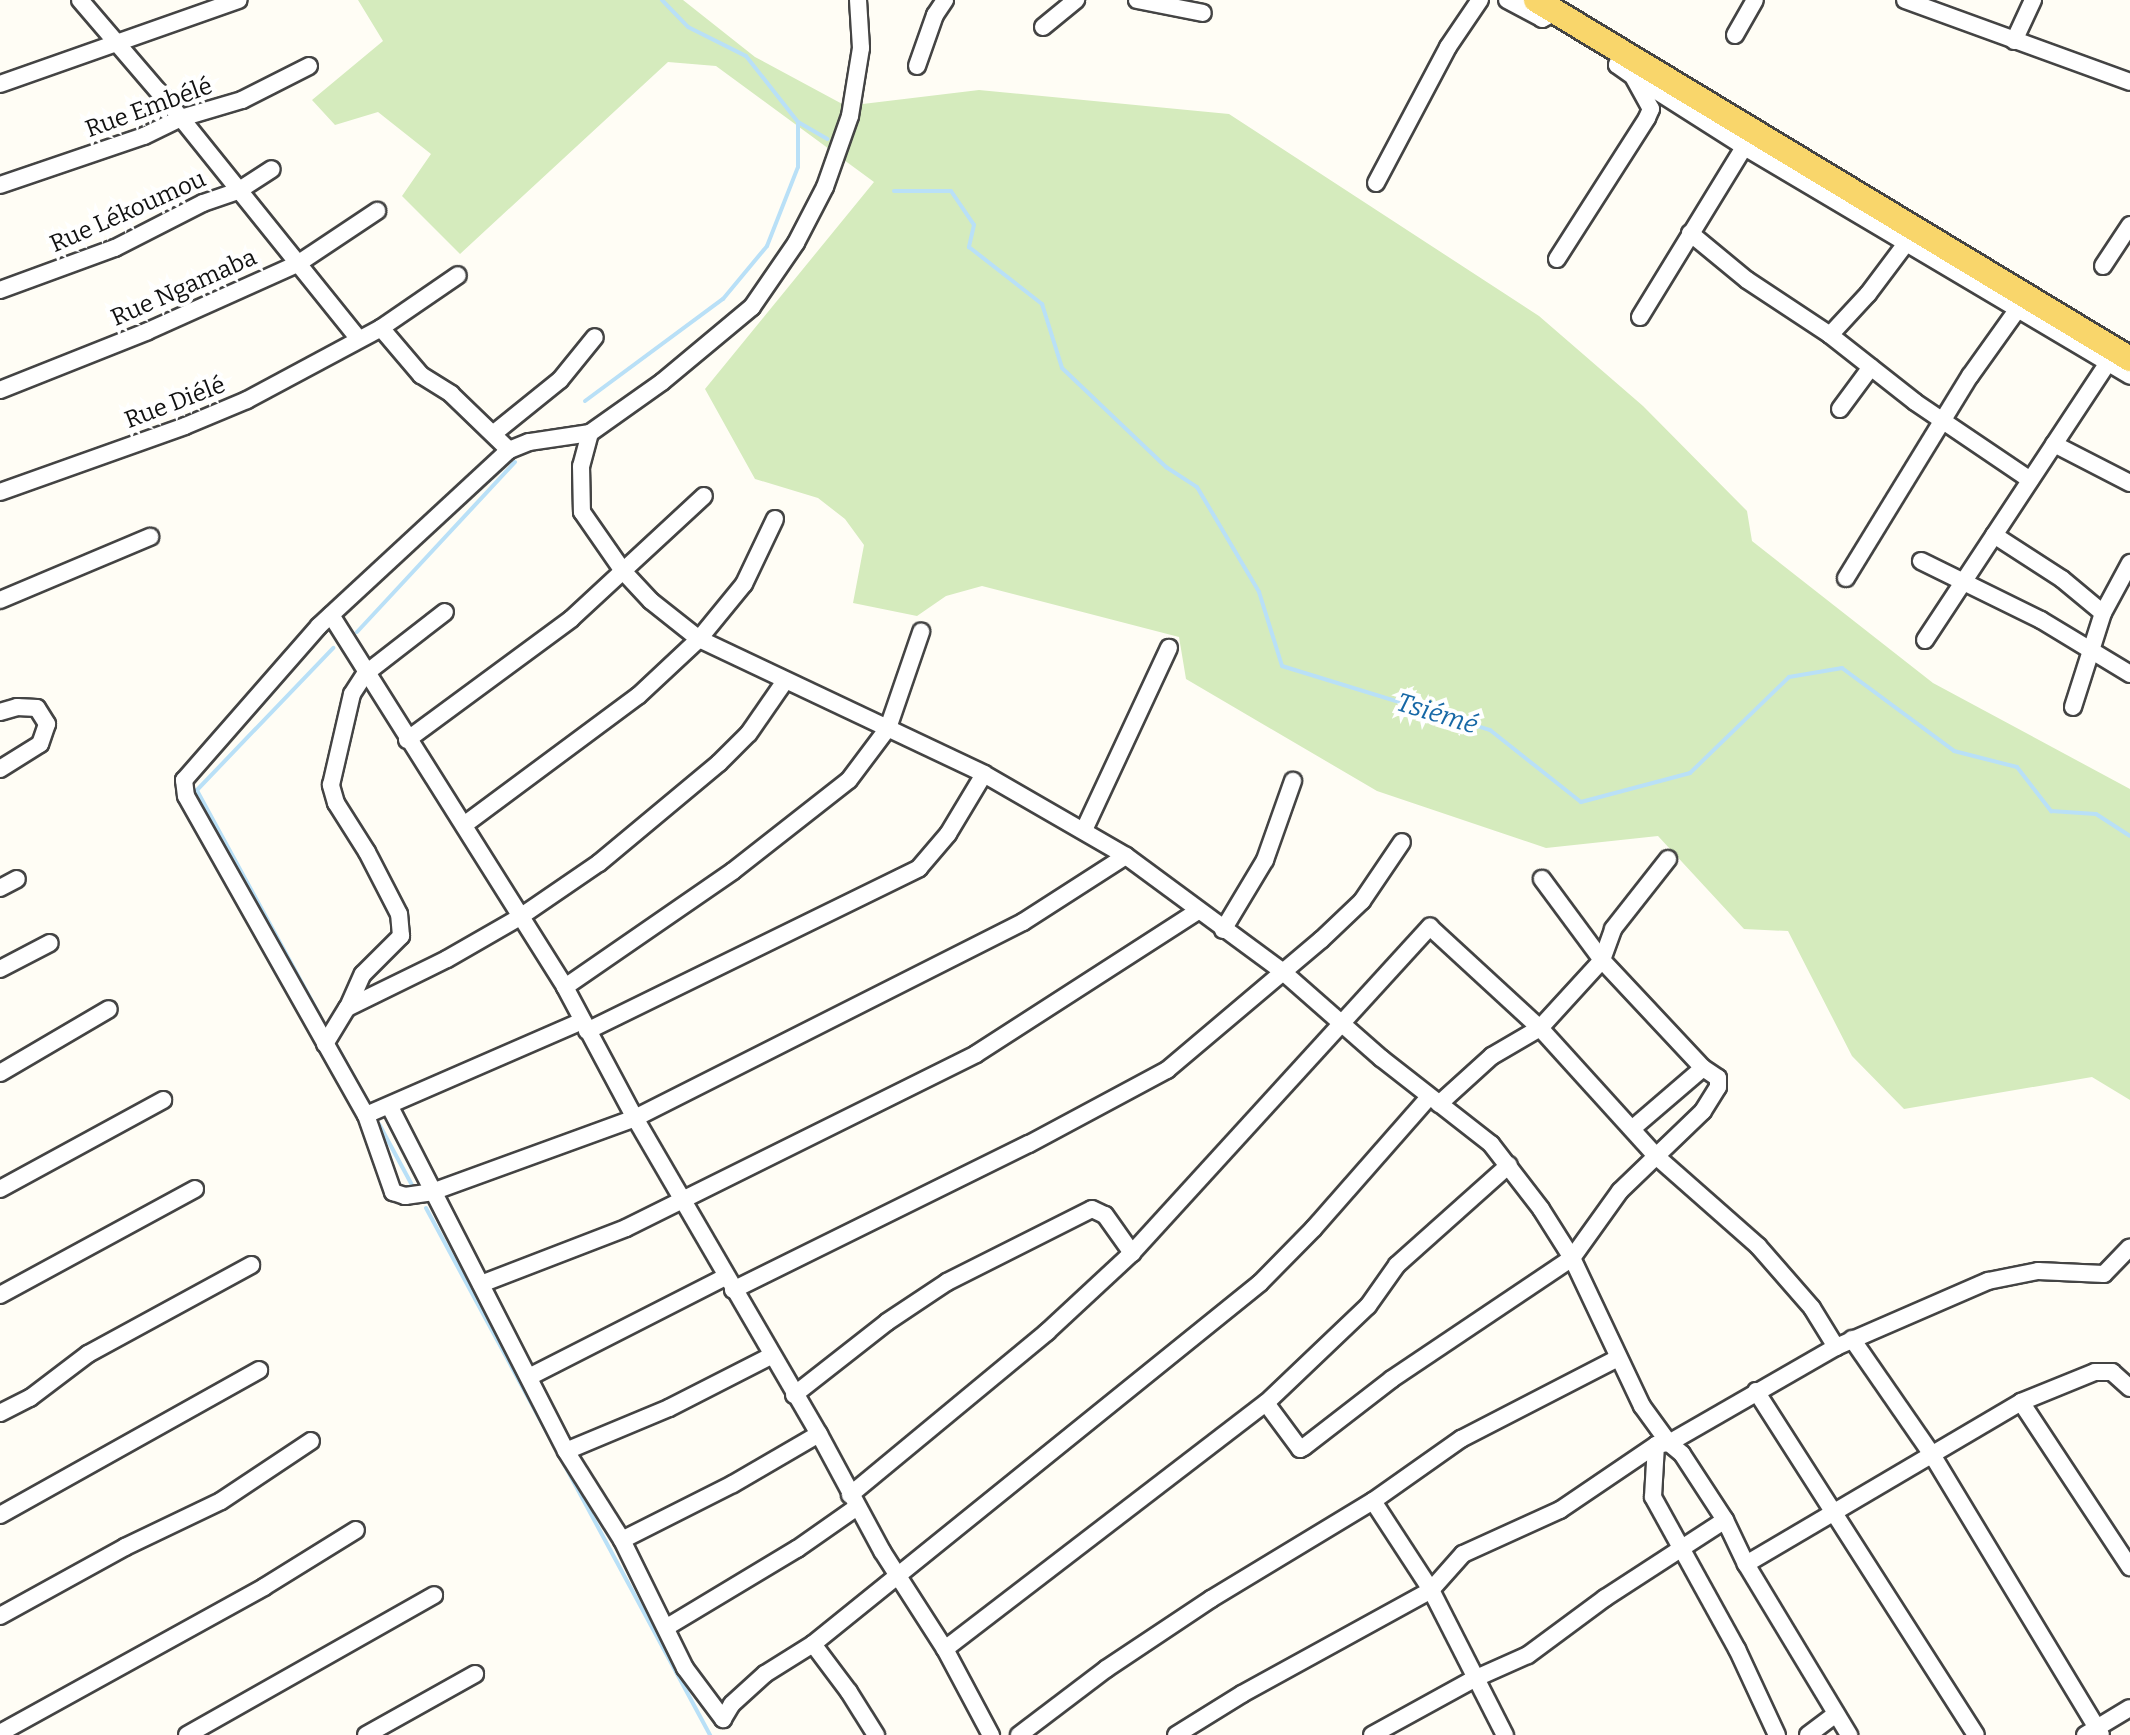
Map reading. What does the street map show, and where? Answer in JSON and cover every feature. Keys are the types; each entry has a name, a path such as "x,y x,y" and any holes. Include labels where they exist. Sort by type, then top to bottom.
{"main road":[{"path":"1546,6 1623,50 1749,138 2118,357"}],"street":[{"path":"80,0 181,118 359,339"},
{"path":"0,84 239,0"},
{"path":"858,0 861,48 850,116 825,187 796,243 752,307 662,382 590,433 529,442 509,450 331,615 188,772 183,790 366,1115 393,1192 405,1196 432,1192 635,1118 1023,922 1126,856"},
{"path":"917,66 935,15 945,0"},
{"path":"1043,27 1076,0"},
{"path":"1137,0 1203,13"},
{"path":"1376,183 1441,59 1480,0"},
{"path":"1507,0 1542,19 1546,6"},
{"path":"1735,35 1755,0"},
{"path":"1905,0 2130,82"},
{"path":"2014,41 2033,0"},
{"path":"1623,50 1617,65 1749,138 1640,317"},
{"name":"Rue Embélé","path":"0,185 144,136 181,118 242,100 309,66"},
{"path":"1557,259 1651,109 1633,76"},
{"name":"Rue Lékoumou","path":"0,290 115,248 203,203 238,191 272,169"},
{"name":"Rue Ngamaba","path":"0,390 148,331 299,263 377,211"},
{"path":"2103,266 2130,225"},
{"path":"1690,233 1755,287 1830,335 1943,420 2030,480"},
{"path":"1830,335 1868,294 1911,235"},
{"name":"Rue Diélé","path":"0,492 247,400 381,328 458,275"},
{"path":"1846,578 1943,420 2022,302"},
{"path":"381,328 421,375 451,394 509,450"},
{"path":"493,434 560,380 595,337"},
{"path":"1925,640 2054,444 2118,357 2130,376"},
{"path":"1840,409 1871,367"},
{"path":"590,433 581,466 582,512 623,571 651,601 699,639 984,774 1126,856 1282,971 1434,1101 1472,1125 1509,1165 1572,1258 1618,1358 1663,1444 1682,1454 1725,1520 1746,1564 1849,1735"},
{"path":"2054,444 2130,483"},
{"path":"407,740 571,619 704,496"},
{"path":"464,825 638,696 699,639 744,584 775,519"},
{"path":"1994,535 2062,579 2103,613"},
{"path":"0,600 150,537"},
{"path":"1921,561 2090,647 2130,674"},
{"path":"2073,707 2103,613 2130,563"},
{"path":"325,1044 348,1007 363,974 401,936 399,914 367,852 336,803 331,785 352,694 365,674 445,612"},
{"path":"331,615 365,674 565,987 729,1284 819,1434 854,1501 945,1649 991,1735"},
{"path":"565,987 733,871 835,793 864,763 888,728 921,632"},
{"path":"1084,830 1169,648"},
{"path":"348,1007 447,959 520,917 599,863 697,783 749,733 785,681"},
{"path":"0,712 17,707 37,708 47,724 40,744 0,769"},
{"path":"366,1115 584,1026 919,868 948,834 984,774"},
{"path":"1223,930 1265,860 1293,781"},
{"path":"529,1377 1029,1144 1167,1070 1362,901 1402,842"},
{"path":"723,1727 732,1704 765,1674 813,1644 1018,1482 1260,1283 1434,1101 1492,1056 1540,1028 1602,960 1613,929 1668,859"},
{"path":"0,888 17,879"},
{"path":"1266,1403 1300,1449 1304,1447 1392,1379 1572,1258 1620,1191 1703,1111 1718,1087 1718,1078 1703,1068 1602,960 1542,879"},
{"path":"481,1284 626,1228 976,1054 1198,911"},
{"path":"667,1627 797,1549 1047,1332 1132,1253 1430,927 1540,1028 1656,1156 1758,1246 1812,1308 1836,1347"},
{"path":"0,969 50,943"},
{"path":"0,1073 109,1009"},
{"path":"1633,1128 1703,1068"},
{"path":"0,1189 163,1100"},
{"path":"390,1107 566,1451 622,1540 690,1677 723,1727"},
{"path":"945,1649 1266,1403 1368,1306 1397,1265 1509,1165"},
{"path":"0,1295 195,1189"},
{"path":"794,1395 887,1322 947,1282 1092,1209 1105,1215 1132,1253"},
{"path":"1176,1735 1242,1694 1431,1590 1463,1554 1560,1510 1663,1444 1836,1347 1988,1281 2038,1271 2104,1274 2130,1247"},
{"path":"0,1413 30,1398 88,1354 251,1265"},
{"path":"1852,1339 1931,1453 2094,1733 2130,1708"},
{"path":"566,1451 669,1408 771,1356"},
{"path":"1019,1735 1106,1669 1211,1599 1373,1501 1461,1439 1618,1358"},
{"path":"0,1515 259,1370"},
{"path":"1746,1564 2021,1402 2095,1372 2112,1372 2130,1388"},
{"path":"1756,1391 1836,1511 1976,1735"},
{"path":"2021,1402 2130,1567"},
{"path":"622,1540 733,1484 819,1434"},
{"path":"0,1616 125,1547 221,1501 311,1441"},
{"path":"1663,1444 1653,1497 1737,1649 1777,1735"},
{"path":"1373,1501 1431,1590 1505,1735"},
{"path":"1372,1735 1474,1679 1528,1655 1725,1520"},
{"path":"0,1733 264,1587 356,1530"},
{"path":"187,1735 434,1595"},
{"path":"813,1644 876,1735"},
{"path":"366,1735 475,1674"},
{"path":"1808,1735 1836,1714"}],"green space":[{"path":"358,0 683,0 755,57 846,106 979,90 1229,114 1539,316 1643,406 1747,511 1752,541 1933,683 2130,789 2130,1100 2092,1077 1904,1109 1852,1056 1788,931 1744,929 1658,836 1546,848 1377,791 1186,679 1179,637 982,586 946,596 917,616 853,603 864,545 845,519 818,498 755,479 705,389 874,182 716,66 668,62 460,254 402,196 431,154 378,112 335,125 312,100 383,41"}],"waterway":[{"name":"Tsiémé","path":"662,0 688,27 746,56 798,122 828,139"},
{"path":"585,401 723,299 767,246 798,167 798,122"},
{"name":"Tsiémé","path":"894,191 951,191 974,225 969,247 1042,304 1062,368 1166,467 1197,487 1259,592 1282,666 1490,730 1581,802 1690,773 1789,677 1842,668 1954,751 2017,767 2051,811 2096,814 2130,836"},
{"path":"357,632 515,462"},
{"path":"320,1016 197,790 333,648"},
{"path":"334,1041 368,1102"},
{"path":"379,1124 412,1185"},
{"path":"426,1208 710,1735"}]}
